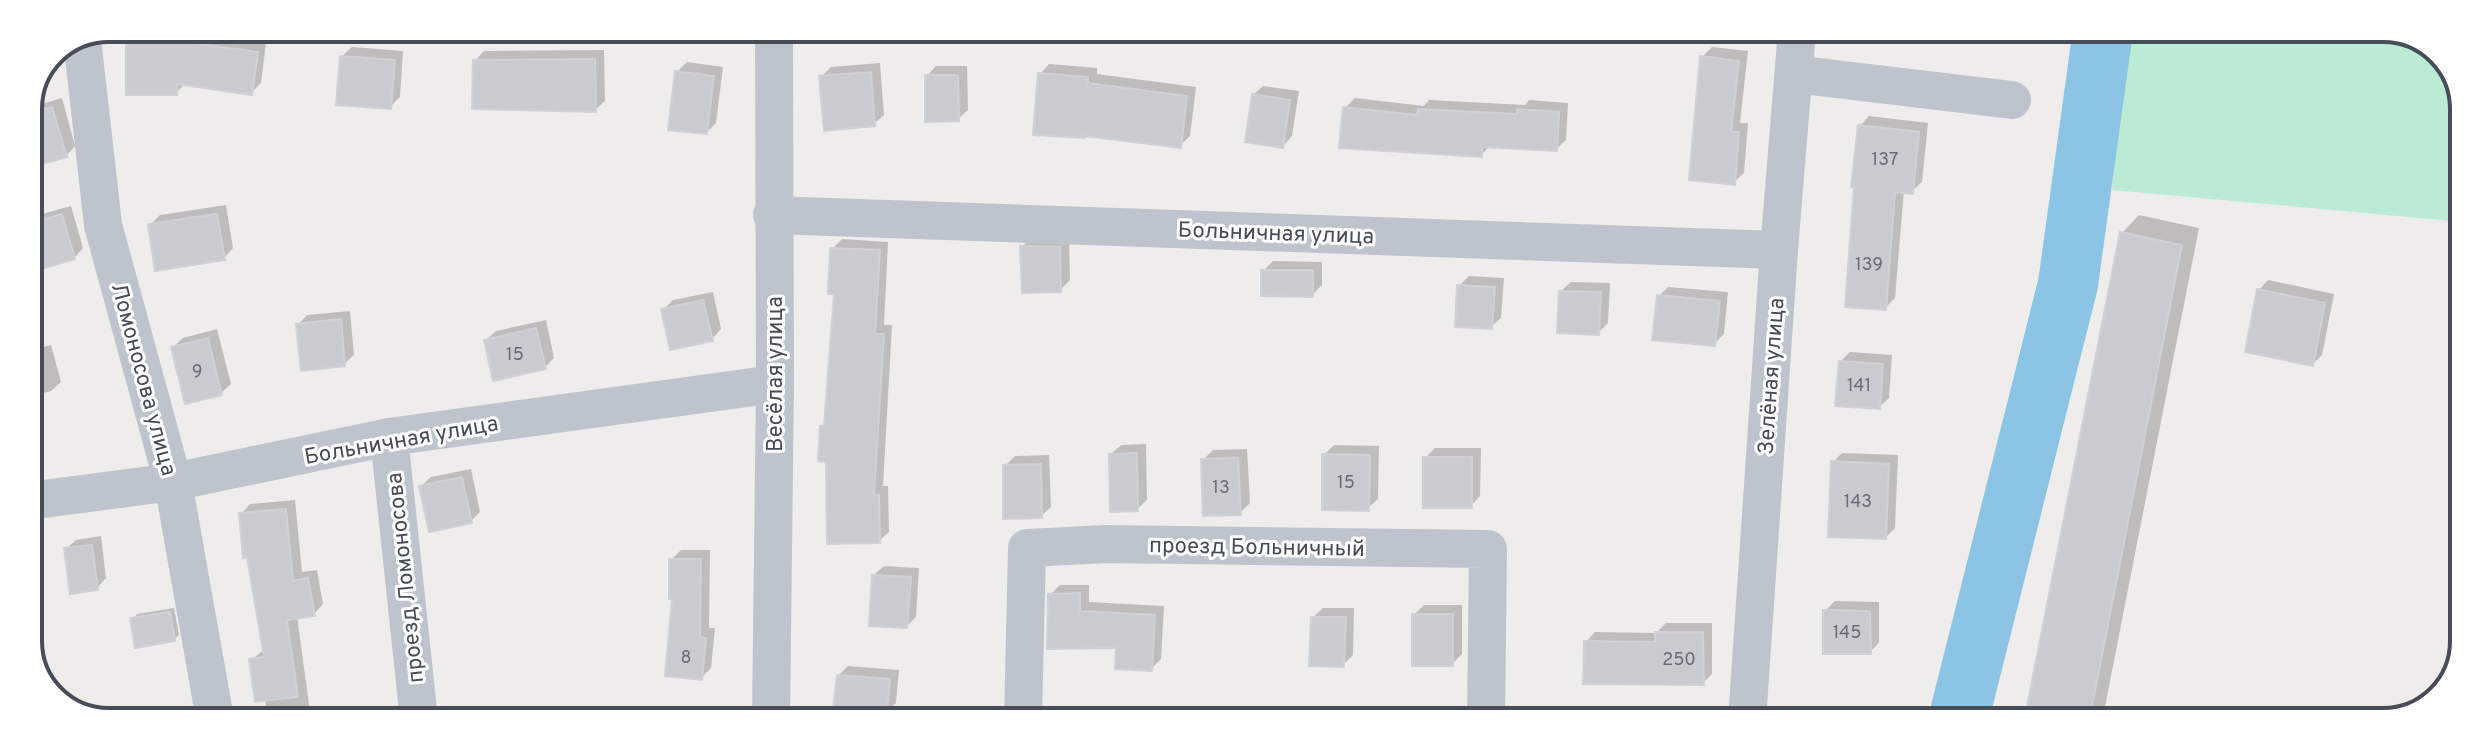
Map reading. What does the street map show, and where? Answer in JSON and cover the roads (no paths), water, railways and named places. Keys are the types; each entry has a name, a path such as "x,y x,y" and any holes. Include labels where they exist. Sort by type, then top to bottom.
{"street":[{"name":"Весёлая улица","path":"771,708 775,384 772,215 774,42"},
{"name":"Зелёная улица","path":"1748,708 1796,42"},
{"name":"Ломоносова улица","path":"83,47 103,225 173,482 213,708"},
{"path":"1794,74 2012,100"},
{"name":"Больничная улица","path":"772,215 1779,250"},
{"name":"Больничная улица","path":"42,499 173,482 389,437 775,384"},
{"name":"проезд Ломоносова","path":"389,437 418,708"},
{"name":"проезд Больничный","path":"1023,708 1027,548 1107,544 1488,549 1486,708"}],"waterway":[{"path":"1961,708 2068,284 2101,42"}]}
